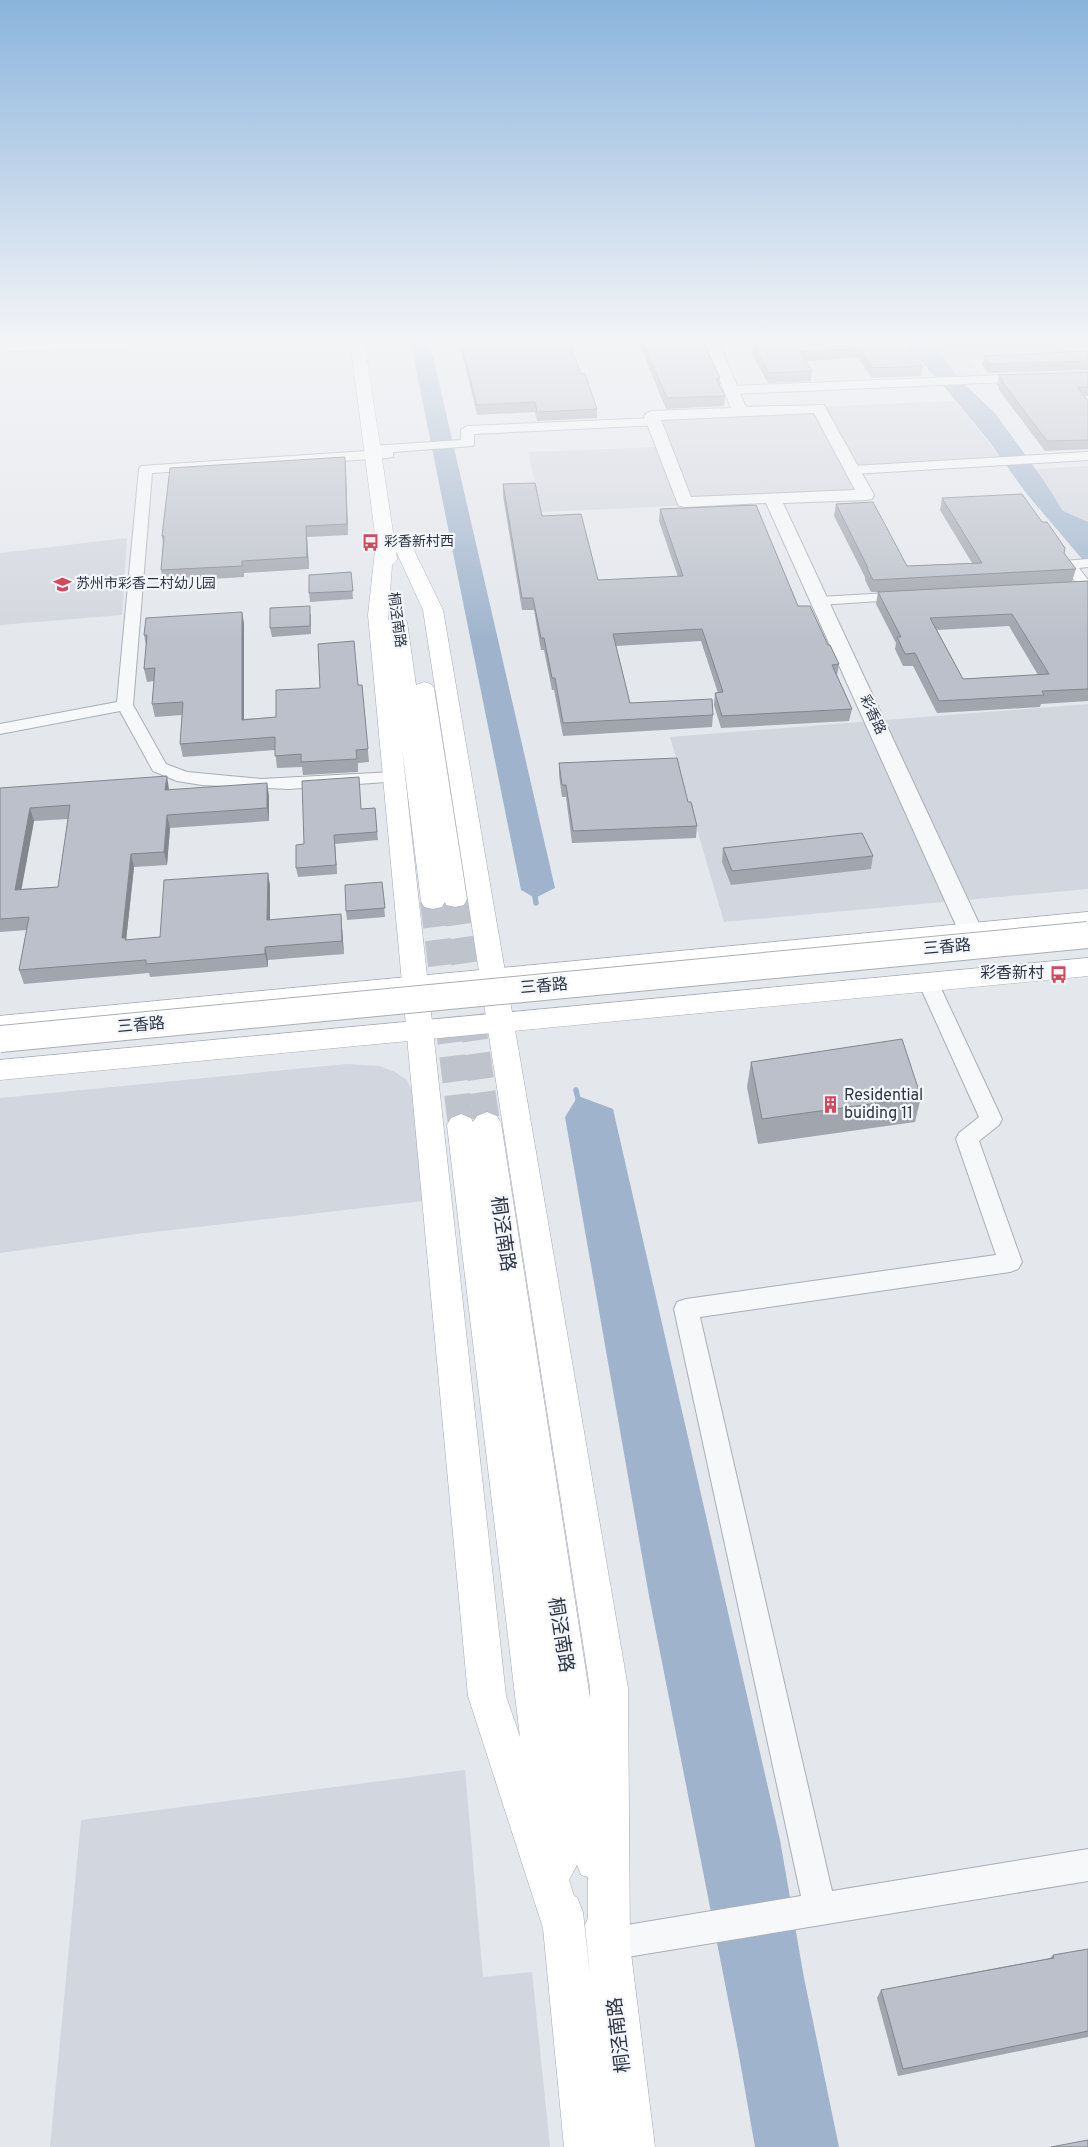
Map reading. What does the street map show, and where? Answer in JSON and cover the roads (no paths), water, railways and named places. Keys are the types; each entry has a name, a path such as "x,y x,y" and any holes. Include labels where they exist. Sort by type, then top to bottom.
{"main road":[{"name":"桐泾南路","path":"377,439 380,452"},
{"name":"桐泾南路","path":"379,439 393,543 399,634 433,901"},
{"name":"桐泾南路","path":"393,543 413,610 455,899"},
{"path":"393,543 378,614 420,1031 473,1117"},
{"path":"393,543 433,610 500,1023 473,1117"},
{"path":"408,916 482,909"},
{"path":"0,1025 1088,920"},
{"name":"三香路","path":"0,1039 1088,935"},
{"name":"三香路","path":"0,1058 1088,954"},
{"path":"0,1070 1088,967"},
{"name":"桐泾南路","path":"473,1117 587,2147"},
{"name":"桐泾南路","path":"473,1117 554,1596 609,1944 632,2147"}],"street":[{"path":"394,777 289,784 228,782 183,777 159,767 125,705 146,469 380,452 468,443 468,439"},
{"path":"661,439 685,502 866,494 836,439"},
{"path":"853,470 1088,456"},
{"name":"彩香路","path":"772,498 971,932"},
{"path":"1047,589 1086,587 1070,564 1086,563"},
{"path":"819,601 918,596"},
{"path":"0,729 125,705"},
{"path":"811,1909 686,1308 1010,1262 967,1139 991,1119 928,982"},
{"path":"609,1944 811,1909 1088,1865"}],"water":[{"path":"430,439 452,439 555,888 535,898 521,890"},
{"path":"988,439 1014,439 1063,511 1088,522 1088,566 1026,493"},
{"path":"578,1096 613,1109 780,1840 804,1978 839,2147 755,2147 738,2050 649,1596 565,1117"}],"waterway":[{"path":"534,891 536,903"},
{"path":"576,1090 579,1103"}],"tunnel":[{"path":"455,899 487,1123"},
{"path":"433,901 461,1125"}],"place":[{"name":"彩香新村西","path":"370,542"},
{"name":"苏州市彩香二村幼儿园","path":"62,584"},
{"name":"彩香新村","path":"1058,974"},
{"name":"Residential buiding 11","path":"830,1105"}]}
